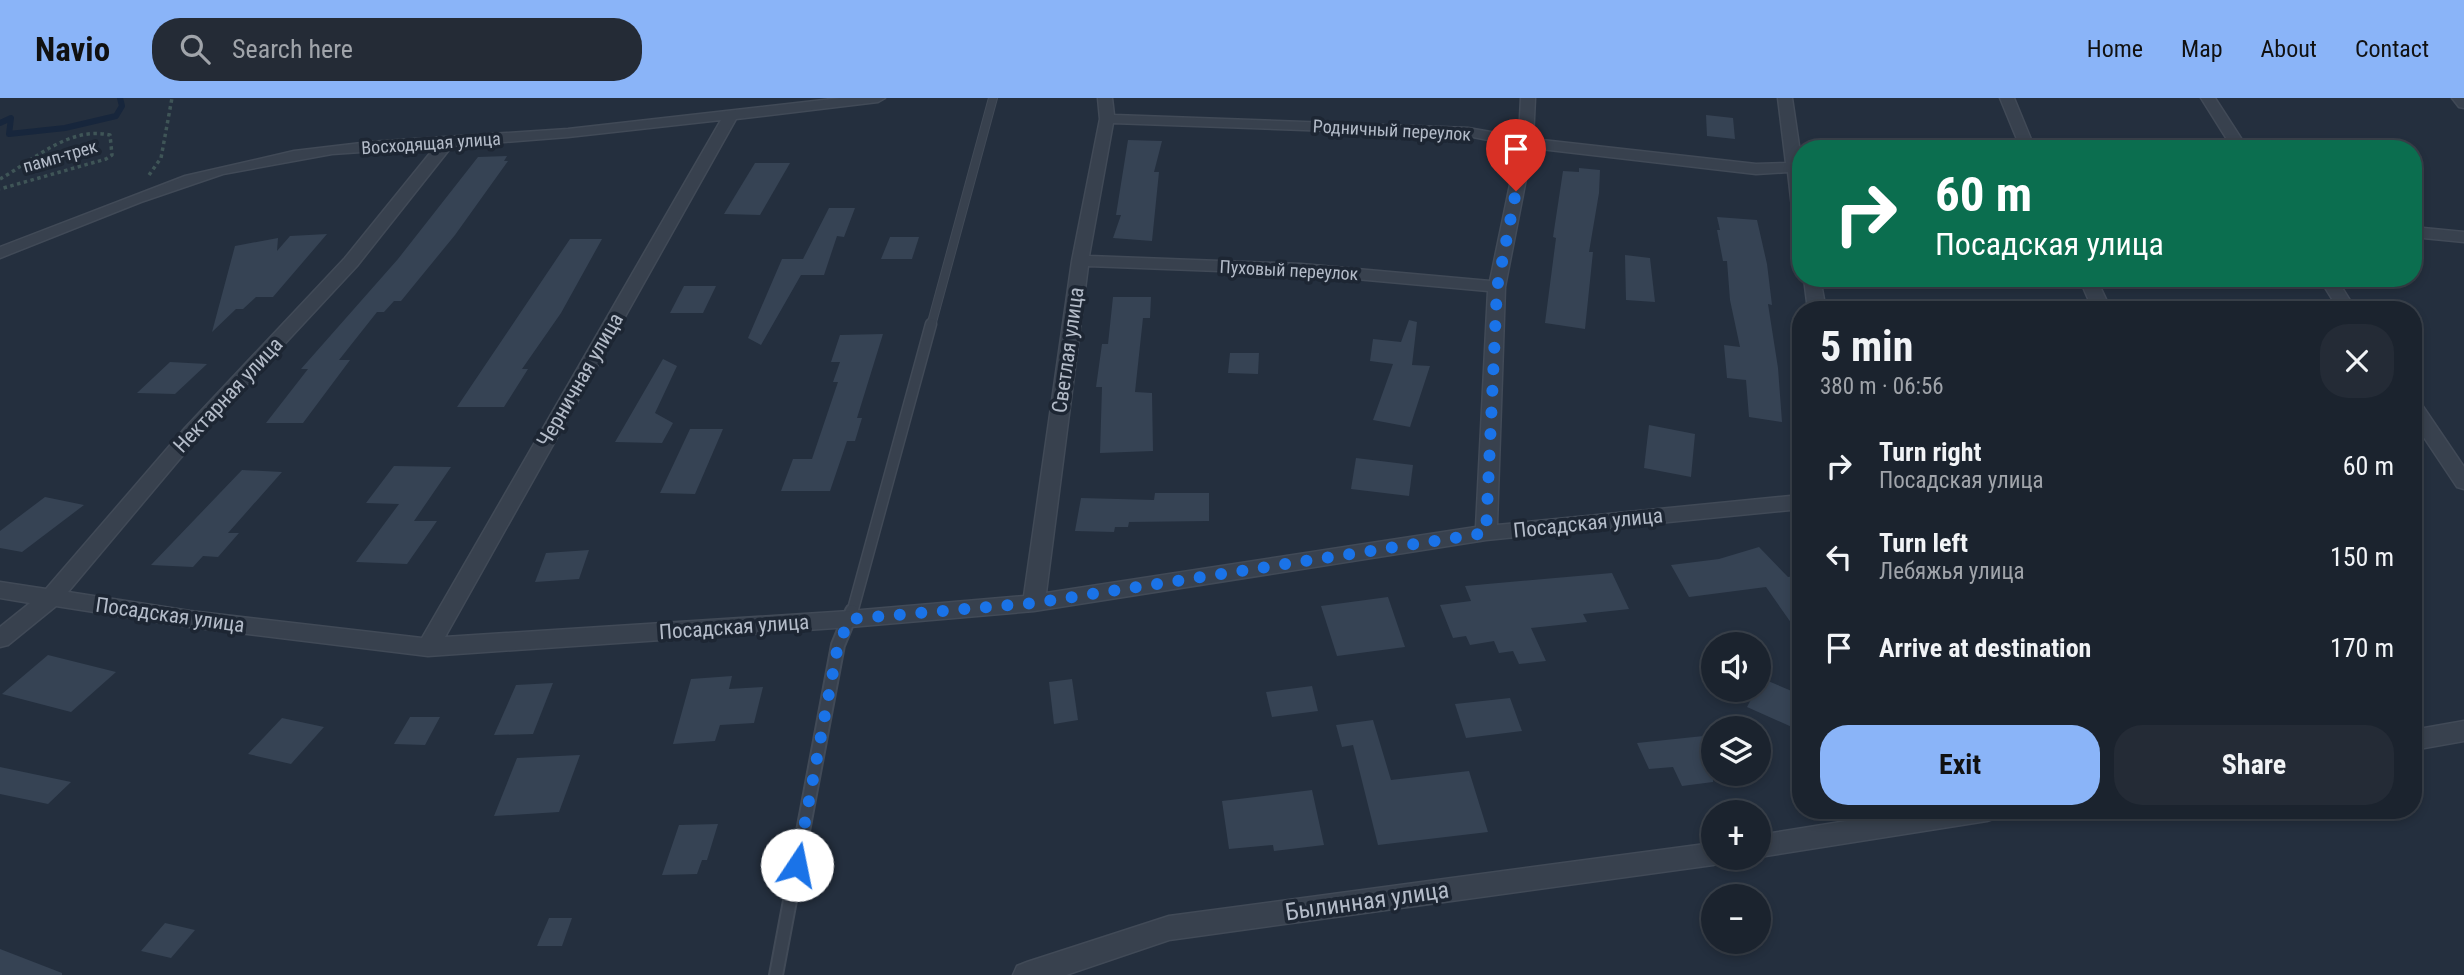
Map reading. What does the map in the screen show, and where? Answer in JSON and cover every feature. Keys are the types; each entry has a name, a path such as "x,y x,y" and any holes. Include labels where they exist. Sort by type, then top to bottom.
{"street":[{"name":"Восходящая улица","path":"0,253 219,170 297,155 354,147 526,137 877,98"},
{"name":"Светлая улица","path":"1034,603 1080,261 1107,119 1105,98"},
{"path":"1486,533 1497,288 1526,143 1528,98"},
{"path":"1784,98 1792,143"},
{"path":"2007,98 2024,140"},
{"path":"2208,98 2235,140"},
{"path":"2459,98 2464,104"},
{"name":"Черничная улица","path":"428,646 732,114"},
{"name":"Родничный переулок","path":"1107,119 1468,132 1526,143 1756,169 1792,166"},
{"name":"Нектарная улица","path":"0,639 50,599 192,432 351,262 447,142"},
{"path":"2422,233 2464,237"},
{"name":"Пуховый переулок","path":"1080,261 1301,269 1497,288"},
{"path":"2422,420 2464,482"},
{"name":"Посадская улица","path":"0,590 190,619 428,646 850,619 1034,603 1486,533 1792,503"},
{"path":"2422,738 2464,731"},
{"path":"1771,843 1866,820"},
{"name":"Былинная улица","path":"1027,975 1169,928 1701,856"}],"lane":[{"path":"776,975 838,645 850,619 993,98"}],"path":[{"path":"164,190 148,173 160,158 172,98"},
{"name":"памп-трек","path":"0,179 42,153 75,137 104,132 110,135 113,141 113,155 106,159 0,189"}],"building":[{"path":"1706,115 1733,118 1735,139 1707,136"},
{"path":"1128,140 1162,141 1154,172 1159,172 1152,241 1113,238 1121,215 1116,215"},
{"path":"507,156 504,161 508,161 455,235 401,301 394,301 384,312 377,312 339,360 350,360 303,423 266,423 308,369 301,369 398,259 478,157"},
{"path":"755,163 790,163 760,215 724,214"},
{"path":"1579,168 1600,170 1589,252 1593,252 1585,329 1545,323 1556,238 1553,237 1563,171 1579,172"},
{"path":"829,208 855,208 844,237 837,236 824,275 801,275 761,345 748,338 782,259 803,259"},
{"path":"1717,217 1757,220 1767,264 1772,305 1768,304 1778,368 1782,422 1749,417 1746,380 1727,378 1724,345 1740,347 1730,300 1727,261 1723,261 1717,230 1720,230"},
{"path":"327,234 273,297 256,297 243,309 236,309 212,332 235,246 278,238 277,251 290,236"},
{"path":"890,237 919,237 912,259 881,259"},
{"path":"570,239 602,239 561,313 522,369 528,369 504,407 457,407"},
{"path":"1625,255 1650,258 1655,302 1626,300"},
{"path":"684,286 716,286 703,313 670,313"},
{"path":"1113,297 1151,297 1150,318 1143,318 1135,392 1152,393 1153,451 1100,453 1102,387 1096,387 1102,344 1108,344"},
{"path":"1409,320 1417,322 1412,365 1430,366 1410,427 1373,420 1393,364 1370,361 1373,339 1401,342"},
{"path":"883,334 857,418 862,418 855,441 847,441 830,491 781,491 793,459 812,459 838,382 833,382 840,362 831,362 840,335"},
{"path":"1230,353 1259,353 1258,374 1228,373"},
{"path":"663,359 677,366 655,413 673,423 662,443 615,442"},
{"path":"170,362 207,364 175,394 137,393"},
{"path":"1649,425 1695,434 1691,477 1644,468"},
{"path":"690,429 723,429 695,494 660,493"},
{"path":"1356,458 1413,465 1409,496 1351,489"},
{"path":"394,466 451,467 414,521 437,521 407,564 356,562 399,504 366,503"},
{"path":"242,470 282,472 228,533 239,533 218,557 203,556 193,567 151,565"},
{"path":"1155,493 1209,493 1209,521 1129,522 1128,527 1115,527 1114,532 1075,531 1081,498 1154,500"},
{"path":"45,497 84,505 22,552 0,548 0,531"},
{"path":"1759,547 1788,577 1792,576 1792,624 1766,587 1689,597 1671,565 1719,559"},
{"path":"589,550 579,579 535,582 546,553"},
{"path":"1612,573 1629,609 1583,614 1587,622 1531,628 1546,661 1519,664 1513,651 1499,653 1494,641 1470,645 1466,636 1453,638 1440,605 1471,601 1465,586"},
{"path":"1388,597 1405,647 1337,656 1321,606"},
{"path":"48,655 116,672 71,712 2,694"},
{"path":"732,676 729,689 763,687 754,723 720,725 715,741 673,744 691,679"},
{"path":"1072,679 1078,720 1054,724 1049,682"},
{"path":"1771,682 1792,691 1792,727 1771,716 1747,707 1750,702 1771,702"},
{"path":"553,683 533,734 494,735 516,685"},
{"path":"1312,686 1318,711 1272,717 1266,692"},
{"path":"1510,698 1522,731 1466,738 1455,704"},
{"path":"410,717 440,717 425,745 394,744"},
{"path":"282,718 324,727 291,764 248,754"},
{"path":"1373,720 1391,780 1469,771 1488,832 1378,845 1353,745 1342,747 1336,725"},
{"path":"1701,736 1701,784 1682,786 1673,767 1649,769 1637,743"},
{"path":"580,755 559,812 494,816 517,758"},
{"path":"0,767 71,782 48,804 0,794"},
{"path":"1312,790 1324,845 1274,851 1273,845 1229,849 1222,801"},
{"path":"718,824 707,860 702,860 697,874 662,875 679,825"},
{"path":"549,918 572,918 562,946 537,946"},
{"path":"165,923 195,930 171,958 141,951"},
{"path":"0,949 62,973 62,975 0,975"}],"waterway":[{"path":"0,123 11,118 9,134 65,128 116,116 122,106 120,98"}],"route":[{"path":"797,865 838,645 850,619 1034,603 1486,533 1497,288 1516,191"}]}
